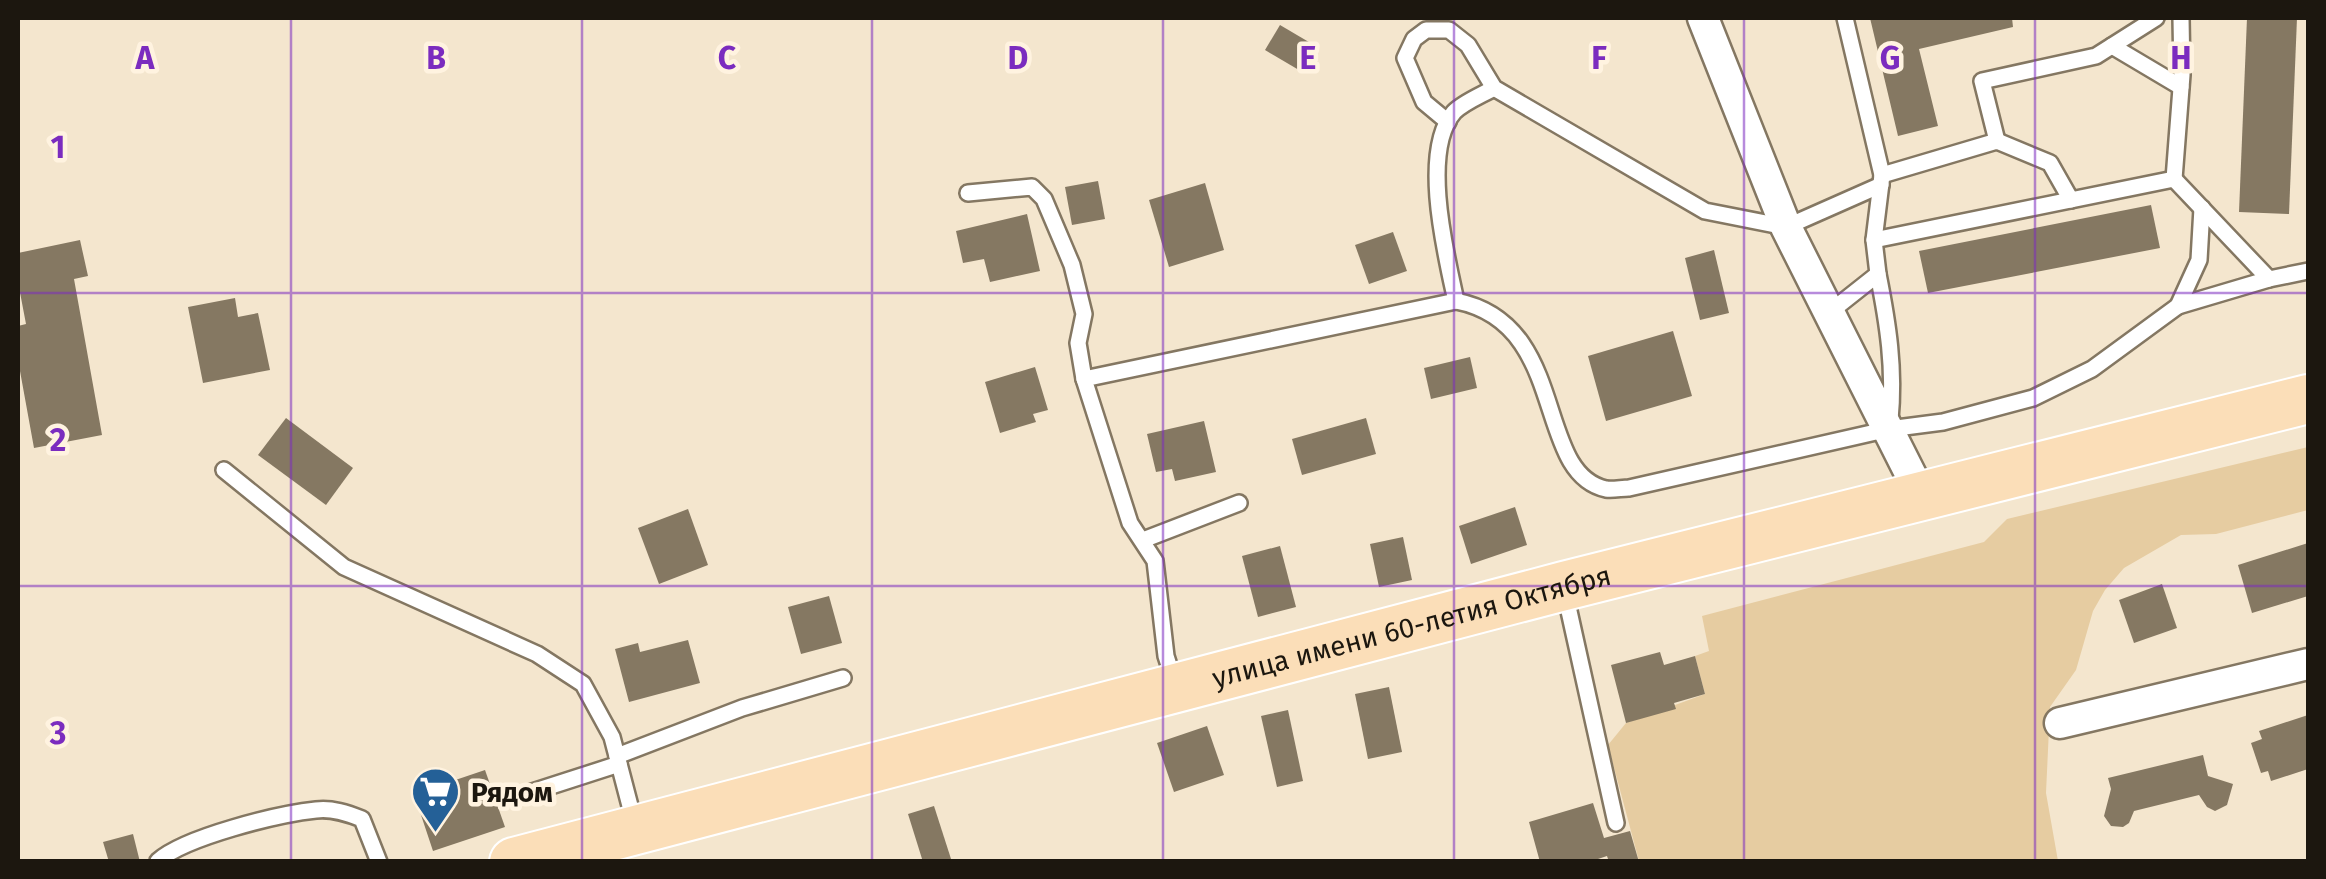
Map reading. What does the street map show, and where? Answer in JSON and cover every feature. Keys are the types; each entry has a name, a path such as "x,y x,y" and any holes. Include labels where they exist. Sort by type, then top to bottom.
{"main road":[{"name":"улица имени 60-летия Октября","path":"514,862 1564,586 2308,399"}],"street":[{"path":"1702,18 1786,227 1922,496"},
{"path":"2060,723 2308,664"}],"lane":[{"path":"1845,18 1881,180 1874,240 1892,344 1894,386 1889,429"},
{"path":"2181,18 2182,87 2174,179 2269,278"},
{"path":"1996,141 1982,81 2096,56 2150,19"},
{"path":"1448,122 1424,102 1405,58 1414,39 1426,30 1449,30 1468,45 1494,88 1705,211 1786,227 1881,180 1996,141 2050,164 2071,200"},
{"path":"2112,46 2182,87"},
{"path":"1456,301 1437,213 1439,158 1448,122 1456,110 1494,88"},
{"path":"1874,240 2174,179"},
{"path":"968,193 1032,187 1044,199 1072,265 1084,314 1078,343 1084,379 1130,523 1154,561 1166,656 1176,688"},
{"path":"2178,306 2199,260 2202,208"},
{"path":"1084,379 1456,301 1480,306 1508,325 1528,348 1568,459 1582,475 1606,489 1629,488 1889,429 1943,422 2033,398 2092,368 2178,306 2269,278 2308,271"},
{"path":"1830,312 1878,274"},
{"path":"224,470 344,568 537,654 583,684 604,719 636,829"},
{"path":"1142,540 1239,503"},
{"path":"1564,586 1616,823"},
{"path":"526,794 742,708 843,678"},
{"path":"158,862 172,849 256,823 318,810 344,812 362,819 379,862"}],"shaded area":[{"path":"2308,447 2308,510 2216,534 2181,535 2124,568 2105,590 2093,611 2076,670 2050,707 2046,793 2058,861 1639,861 1608,745 1626,723 1705,694 1695,656 1709,651 1702,616 1984,542 2007,519"}],"building":[{"path":"1870,18 2012,18 2013,27 1919,49 1938,126 1898,136"},
{"path":"2247,18 2297,18 2289,214 2239,212"},
{"path":"1280,25 1319,48 1304,73 1265,50"},
{"path":"1098,181 1105,219 1072,225 1065,187"},
{"path":"1205,183 1224,250 1169,267 1149,200"},
{"path":"2151,205 2160,248 1928,293 1919,251"},
{"path":"1027,214 1040,271 990,282 984,259 963,263 956,231"},
{"path":"1393,232 1407,271 1369,284 1355,245"},
{"path":"80,240 88,276 74,279 102,435 34,448 18,360 18,326 26,324 18,282 18,253"},
{"path":"1714,250 1729,313 1700,320 1685,258"},
{"path":"235,298 238,317 258,313 270,370 203,383 188,307"},
{"path":"1673,331 1692,396 1606,421 1588,356"},
{"path":"1470,357 1477,388 1431,399 1424,368"},
{"path":"1035,367 1048,410 1033,414 1036,422 1000,433 985,382"},
{"path":"286,418 353,468 326,505 258,455"},
{"path":"1366,418 1376,454 1302,475 1292,439"},
{"path":"1204,421 1216,472 1175,481 1172,469 1156,472 1147,434"},
{"path":"1515,507 1527,545 1471,564 1459,526"},
{"path":"688,509 708,565 659,584 638,528"},
{"path":"1403,537 1412,580 1379,587 1370,544"},
{"path":"2308,543 2308,596 2252,613 2238,565"},
{"path":"1280,546 1296,607 1258,617 1242,556"},
{"path":"2162,584 2177,628 2134,643 2119,600"},
{"path":"829,596 842,643 801,654 788,607"},
{"path":"688,640 700,683 629,702 615,649 638,643 640,652"},
{"path":"1660,652 1664,665 1695,656 1705,694 1674,703 1676,709 1626,723 1611,665"},
{"path":"1389,687 1402,752 1368,759 1355,694"},
{"path":"1288,710 1303,781 1277,787 1261,716"},
{"path":"2308,715 2308,769 2271,781 2268,771 2261,773 2251,743 2262,739 2259,731"},
{"path":"1207,726 1224,775 1174,792 1157,743"},
{"path":"2203,755 2208,776 2233,784 2227,805 2215,811 2199,795 2134,811 2123,827 2111,826 2104,816 2111,789 2108,778"},
{"path":"485,770 505,827 433,851 414,794"},
{"path":"1593,803 1604,838 1630,831 1639,862 1609,862 1607,856 1589,862 1540,862 1529,822"},
{"path":"934,806 952,862 923,862 908,814"},
{"path":"133,834 140,862 109,862 103,842"}],"place":[{"name":"Рядом","path":"436,834"}]}
